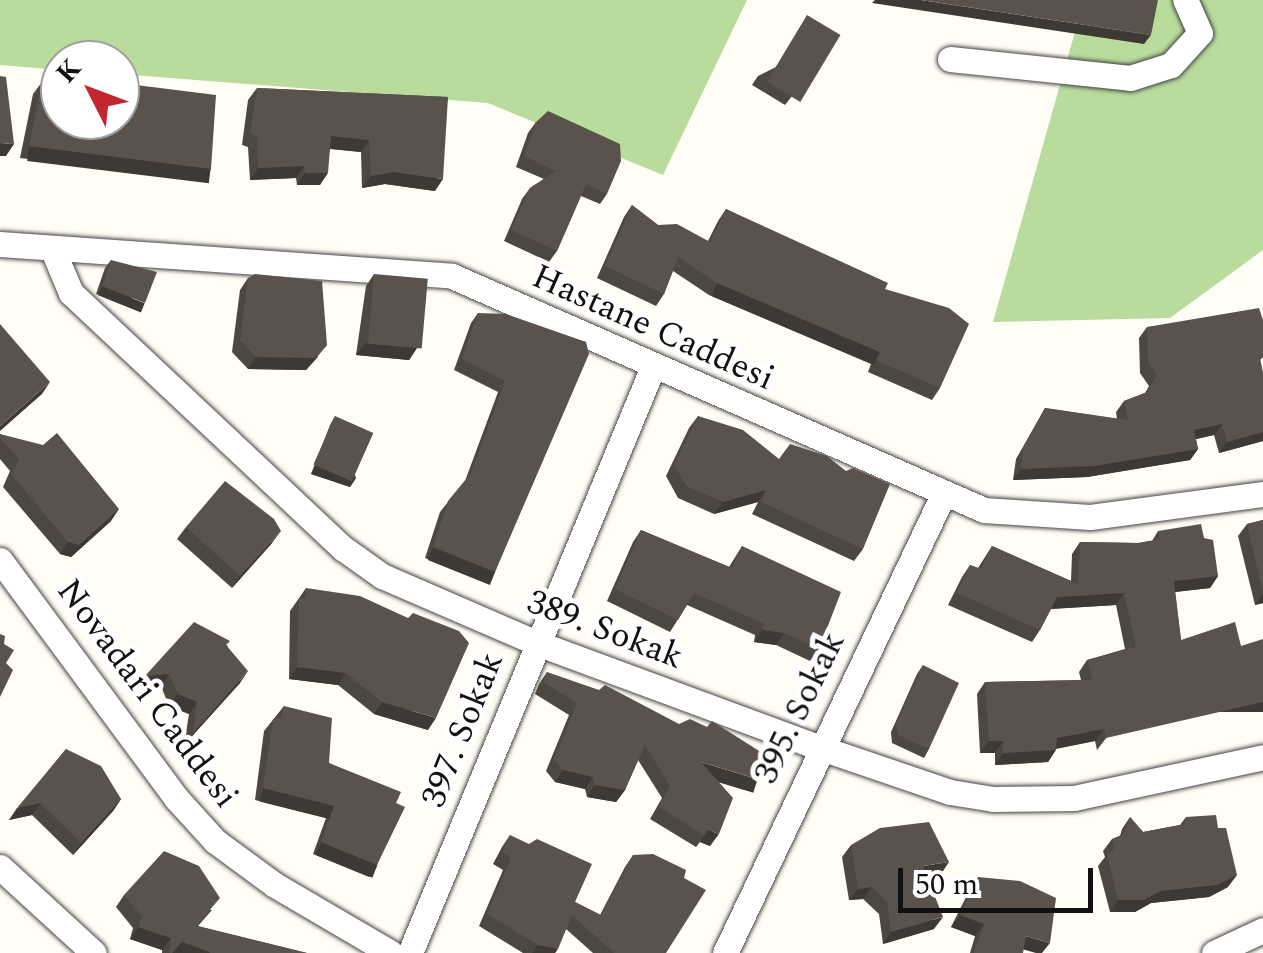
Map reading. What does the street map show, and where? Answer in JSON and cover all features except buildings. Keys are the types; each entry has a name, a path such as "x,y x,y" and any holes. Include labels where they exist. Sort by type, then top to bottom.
{"street":[{"path":"950,59 1130,78 1171,65 1200,34 1185,0"},
{"name":"Hastane Caddesi","path":"0,244 434,271 984,510 1051,518 1263,494"},
{"name":"389. Sokak","path":"52,248 71,293 344,549 382,576 537,643 950,792 1032,801 1263,757"},
{"name":"397. Sokak","path":"410,953 652,369"},
{"name":"395. Sokak","path":"725,953 818,747 943,494"},
{"name":"Novadari Caddesi","path":"5,570 215,841 274,885 391,953"},
{"path":"0,867 94,953"},
{"path":"1214,953 1257,937"}],"green space":[{"path":"0,0 747,0 663,175 488,103 140,76 140,40 40,40 40,68 0,65"},
{"path":"1084,0 1263,0 1263,250 1170,318 993,322"}]}
